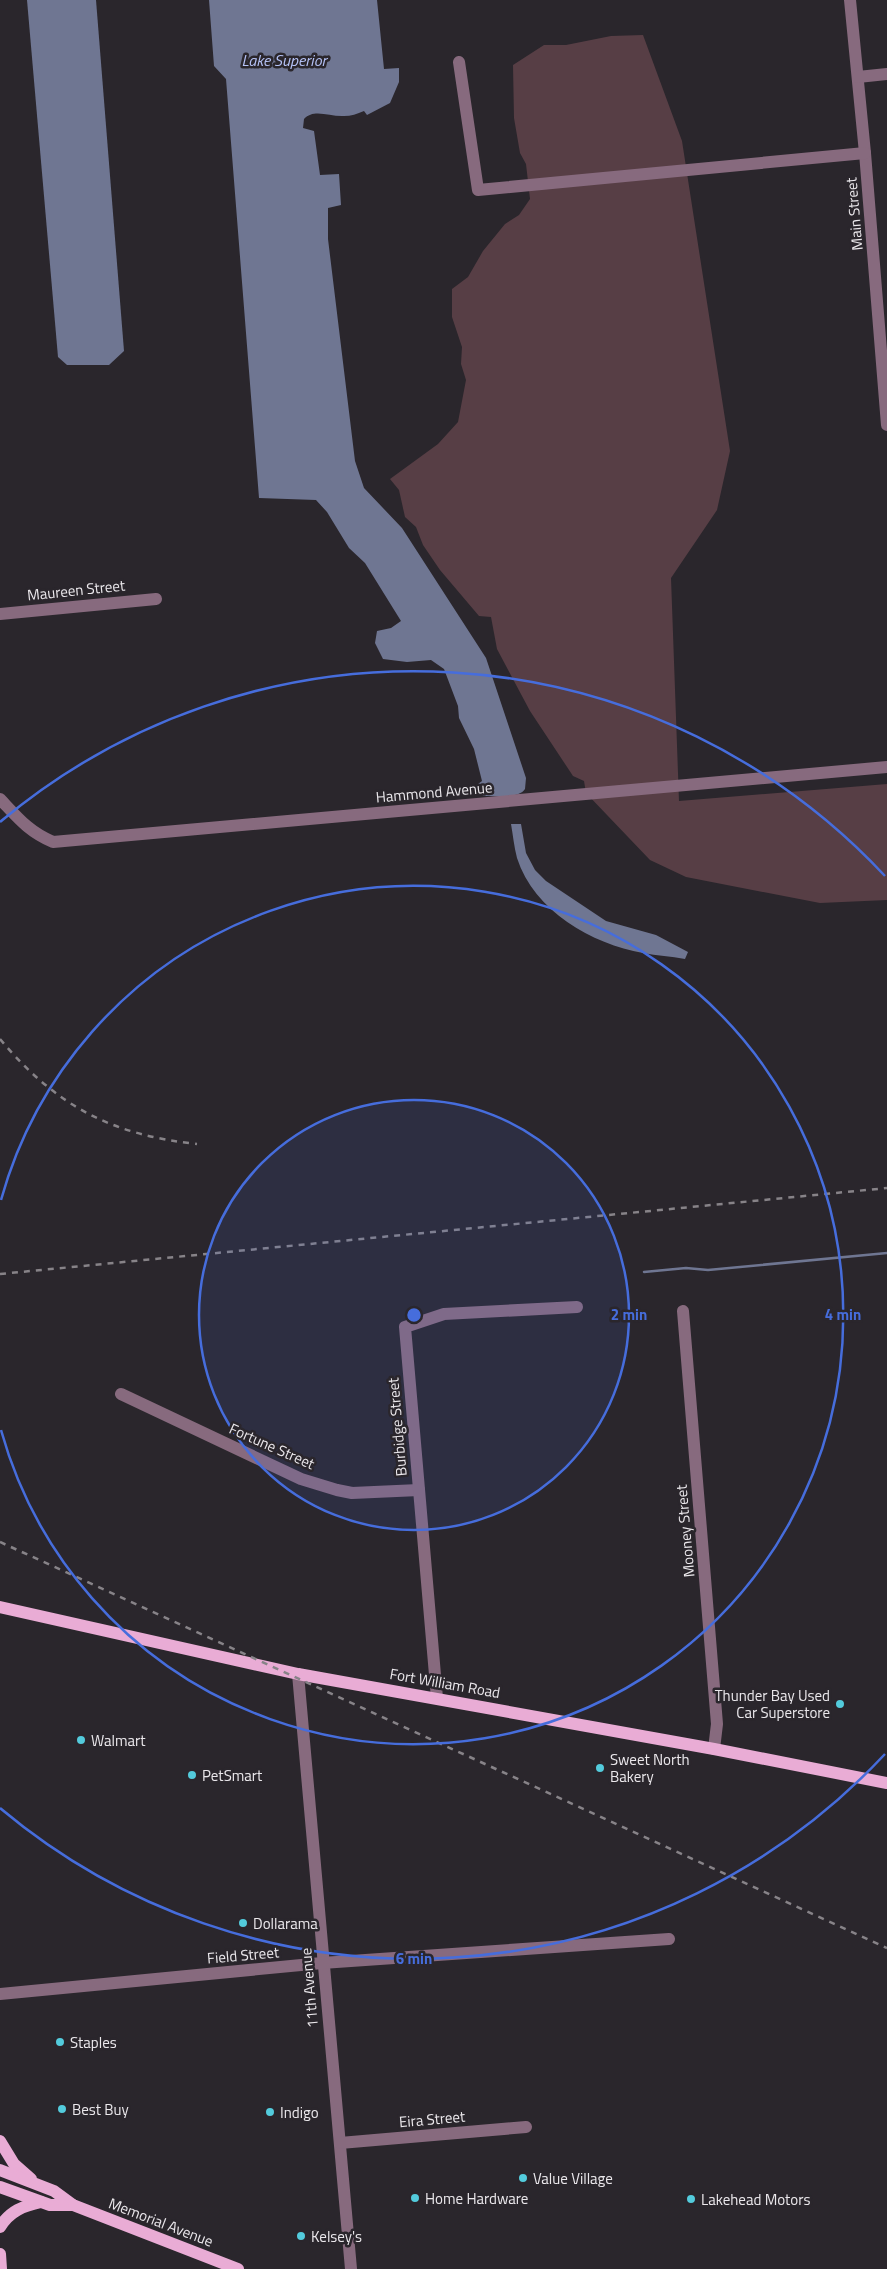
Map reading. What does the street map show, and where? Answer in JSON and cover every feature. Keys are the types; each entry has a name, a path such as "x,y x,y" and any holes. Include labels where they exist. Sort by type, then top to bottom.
{"main road":[{"name":"Fort William Road","path":"0,1607 298,1674 887,1782"},
{"path":"0,2142 14,2164 24,2174 44,2187"},
{"name":"Memorial Avenue","path":"0,2170 54,2191 73,2206 238,2269"},
{"name":"Memorial Avenue","path":"0,2187 50,2205 73,2206"},
{"path":"0,2228 5,2219 16,2210 41,2202"},
{"path":"0,2254 2,2269"}],"street":[{"name":"Main Street","path":"850,0 865,153 887,425"},
{"path":"459,62 478,190 865,153"},
{"path":"858,77 887,74"},
{"name":"Maureen Street","path":"0,614 156,599"},
{"name":"Hammond Avenue","path":"0,798 28,829 38,836 54,842 887,767"},
{"name":"Burbidge Street","path":"437,1698 405,1326 444,1314 577,1307"},
{"name":"Mooney Street","path":"683,1311 717,1724 714,1749"},
{"name":"Fortune Street","path":"121,1394 301,1479 352,1493 419,1490"},
{"name":"11th Avenue","path":"298,1674 322,1963 351,2269"},
{"name":"Field Street","path":"0,1994 322,1963 669,1939"},
{"name":"Eira Street","path":"340,2144 526,2127"}],"shaded area":[{"path":"643,35 682,141 730,451 717,510 671,578 679,801 887,784 887,900 820,903 686,877 650,860 586,793 584,781 573,776 530,711 497,649 491,617 479,616 440,570 423,545 416,527 405,517 399,490 390,479 438,444 458,422 466,380 461,364 462,347 452,317 452,289 468,277 483,251 505,224 519,215 530,199 526,164 520,153 514,118 513,65 544,45 566,45 611,36"}],"water":[{"path":"27,0 96,0 124,351 109,365 67,365 58,357"},
{"name":"Lake Superior","path":"209,0 377,0 384,69 399,68 399,82 390,103 367,115 364,111 347,116 312,114 304,119 303,128 314,131 320,175 339,174 341,205 328,208 328,239 355,461 364,488 402,528 486,658 526,778 525,789 517,794 483,796 478,784 482,781 474,749 459,718 458,706 444,669 431,660 407,662 383,659 375,643 377,631 391,628 401,621 365,563 349,548 327,512 316,500 259,498 226,79 214,66"},
{"path":"511,824 521,824 526,853 535,870 546,881 606,921 656,935 688,952 685,959 624,949 585,933 567,922 537,894 525,877 517,858"}],"waterway":[{"path":"644,1272 686,1268 708,1270 887,1253"}],"railway":[{"path":"0,1039 42,1082 64,1099 87,1113 138,1133 166,1140 197,1144"},
{"path":"0,1274 887,1188"},
{"path":"0,1542 887,1948"}],"place":[{"name":"Thunder Bay Used Car Superstore","path":"840,1704"},
{"name":"Walmart","path":"81,1740"},
{"name":"Sweet North Bakery","path":"600,1768"},
{"name":"PetSmart","path":"192,1775"},
{"name":"Dollarama","path":"243,1923"},
{"name":"Staples","path":"60,2042"},
{"name":"Best Buy","path":"62,2109"},
{"name":"Indigo","path":"270,2112"},
{"name":"Value Village","path":"523,2178"},
{"name":"Home Hardware","path":"415,2198"},
{"name":"Lakehead Motors","path":"691,2199"},
{"name":"Kelsey's","path":"301,2236"}]}
